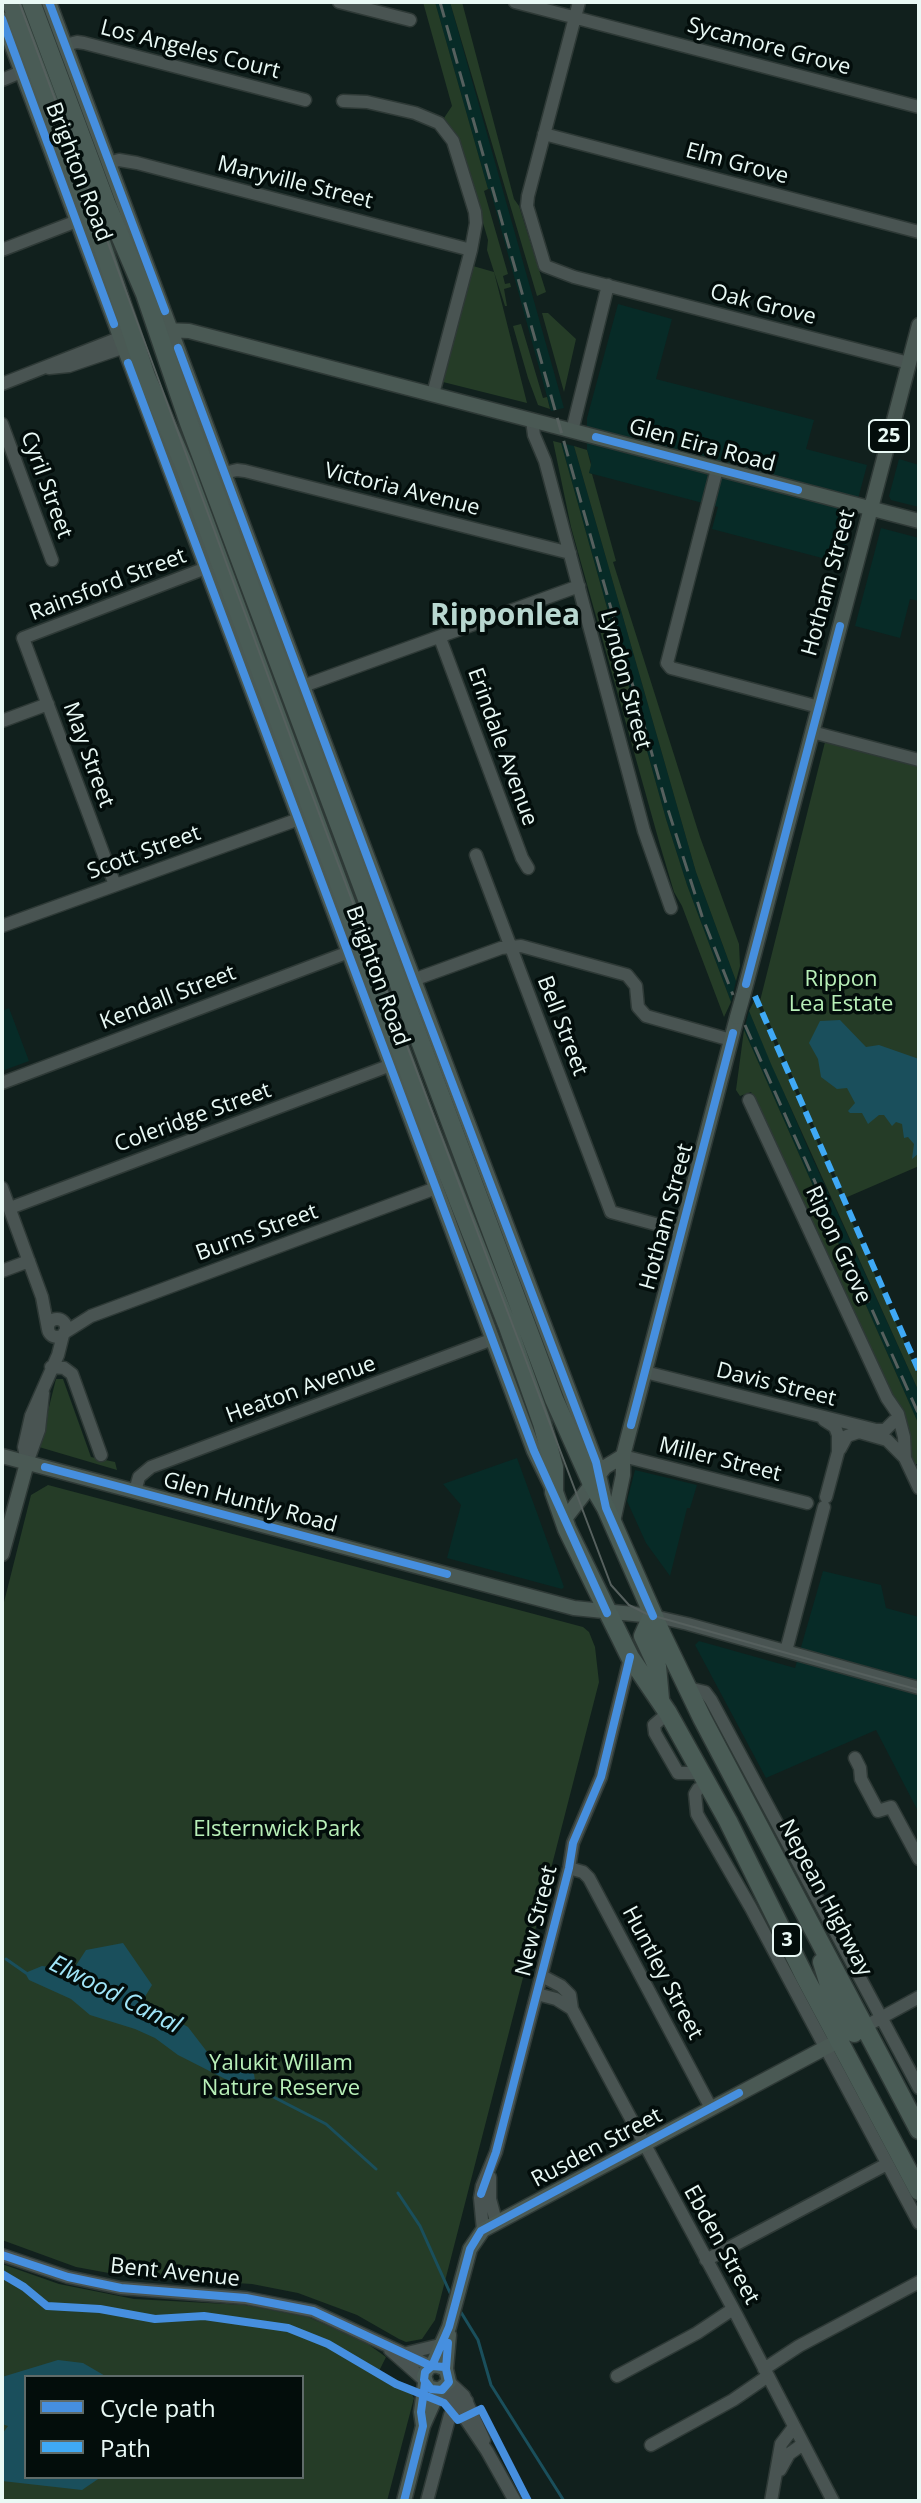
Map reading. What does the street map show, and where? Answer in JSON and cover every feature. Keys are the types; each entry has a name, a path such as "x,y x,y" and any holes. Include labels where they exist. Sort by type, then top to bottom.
{"highway":[{"name":"Brighton Road","path":"11,2 99,236 127,341 255,629 261,671 304,791 356,899 383,996 425,1116 550,1389 596,1479 652,1616"},
{"name":"Brighton Road","path":"34,10 39,73 100,163 165,330 194,437 255,629 356,899 459,1147 483,1237 542,1423 554,1467 554,1492 607,1613"},
{"path":"25,37 34,10"},
{"name":"Glen Eira Road","path":"127,341 165,330"},
{"name":"3","path":"607,1613 853,2033 919,2130"},
{"path":"652,1616 643,1636 657,1666 664,1708"},
{"name":"Nepean Highway","path":"652,1616 688,1688 726,1744 819,1940 827,1980 853,2033"},
{"name":"3","path":"853,2033 919,2191"}],"main road":[{"name":"Brighton Road","path":"49,2 97,131 100,163"},
{"path":"2,18 25,37"},
{"name":"Brighton Road","path":"2,18 39,73 77,221 127,341 187,516 319,873 541,1470 554,1492"},
{"path":"39,73 80,85"},
{"name":"Hotham Street","path":"610,1515 623,1475 623,1456 681,1231 919,325"},
{"name":"Brighton Road","path":"165,330 224,473 596,1479"},
{"name":"Glen Eira Road","path":"165,330 189,331 919,521"},
{"path":"187,516 191,483"},
{"path":"225,618 255,629"},
{"path":"258,707 261,671"},
{"path":"319,873 356,899 389,915"},
{"path":"378,1031 383,996"},
{"path":"459,1147 466,1121"},
{"path":"449,1221 470,1241 483,1237"},
{"name":"Glen Huntly Road","path":"2,1456 507,1592 574,1608 652,1616"},
{"path":"564,1520 611,1462 623,1456"},
{"path":"2,1554 27,1463"},
{"name":"Rusden Street","path":"479,2234 496,2221 853,2033"},
{"name":"New Street","path":"404,2501 423,2426 430,2416 461,2281 479,2234"},
{"name":"New Street","path":"440,2377 440,2345 449,2327"},
{"path":"425,2382 431,2389 440,2377"},
{"name":"New Street","path":"423,2426 421,2412 425,2382"}],"street":[{"path":"339,2 410,20"},
{"name":"Sycamore Grove","path":"515,2 919,107"},
{"path":"544,134 579,2"},
{"name":"Los Angeles Court","path":"65,45 77,42 305,100"},
{"path":"2,80 39,73"},
{"path":"343,101 367,102 415,113 444,128 453,141 475,212 471,250 433,394"},
{"name":"Elm Grove","path":"544,134 919,232"},
{"name":"Oak Grove","path":"544,134 527,206 543,262 555,272 909,363"},
{"name":"Maryville Street","path":"100,163 119,160 137,163 471,250"},
{"path":"2,250 77,221"},
{"path":"572,431 608,285"},
{"path":"2,384 40,370 62,368 127,341"},
{"name":"Lyndon Street","path":"537,421 644,831 671,908"},
{"name":"Cyril Street","path":"2,424 52,560"},
{"path":"717,469 667,663 671,668 819,707"},
{"name":"Victoria Avenue","path":"224,473 238,470 257,474 570,553"},
{"name":"Rainsford Street","path":"23,638 206,568"},
{"path":"303,686 579,586"},
{"name":"May Street","path":"23,638 115,885"},
{"name":"Erindale Avenue","path":"440,638 528,868"},
{"path":"2,721 48,704"},
{"path":"812,732 919,760"},
{"name":"Scott Street","path":"2,926 299,819"},
{"name":"Bell Street","path":"476,855 611,1212 681,1231"},
{"path":"413,980 510,946 527,948 625,974 634,982 638,1007 646,1016 731,1040"},
{"name":"Kendall Street","path":"2,1083 349,952"},
{"name":"Coleridge Street","path":"10,1208 391,1065"},
{"name":"Ripon Grove","path":"749,1100 901,1424 905,1458"},
{"path":"2,1188 42,1297 58,1329 58,1355 33,1410 24,1447 27,1463"},
{"name":"Burns Street","path":"58,1329 436,1188"},
{"path":"2,1271 29,1261"},
{"name":"Heaton Avenue","path":"135,1491 139,1477 151,1467 493,1339"},
{"path":"51,1367 65,1369 73,1376 101,1455"},
{"name":"Davis Street","path":"645,1372 821,1419 880,1431 894,1421"},
{"name":"Ripon Grove","path":"891,1406 905,1458 919,1488"},
{"path":"786,1651 838,1452 837,1430 821,1419"},
{"name":"Davis Street","path":"838,1452 846,1437 858,1432 887,1440 905,1458"},
{"name":"Miller Street","path":"623,1456 807,1503"},
{"name":"Glen Huntly Road","path":"652,1616 919,1688"},
{"name":"New Street","path":"479,2234 481,2194 542,1976 575,1835 603,1768 630,1657"},
{"path":"688,1688 708,1694 726,1744 853,2033 919,2088"},
{"path":"855,1758 862,1781 878,1811 891,1807 919,1859"},
{"name":"Huntley Street","path":"569,1868 587,1875 711,2108"},
{"name":"Ebden Street","path":"542,1976 566,1990 572,2000 572,2009 833,2501"},
{"path":"537,1994 556,1999 572,2009"},
{"name":"Rusden Street","path":"853,2033 919,1997"},
{"path":"853,2033 832,2063 919,2223"},
{"path":"706,2260 887,2164"},
{"name":"New Street","path":"490,2166 490,2199 496,2221"},
{"name":"Bent Avenue","path":"2,2255 68,2277 121,2288 246,2298 313,2311 407,2353 440,2377 462,2404 515,2501"},
{"path":"651,2445 733,2400 799,2346 919,2282"},
{"path":"617,2376 735,2312"},
{"name":"Bent Avenue","path":"384,2345 425,2382"},
{"path":"407,2353 440,2345"},
{"path":"427,2501 449,2418 462,2404"},
{"path":"771,2501 781,2444 794,2427"},
{"path":"778,2473 789,2454 803,2444"}],"shaded area":[{"path":"435,2 450,2 564,408 551,411"},
{"path":"618,304 672,319 656,379 814,420 806,449 867,465 841,563 712,529 718,507 589,473 587,418"},
{"path":"561,443 574,446 696,872 736,981 731,1002 666,819"},
{"path":"899,459 919,465 919,507 891,500 889,496"},
{"path":"881,528 919,538 919,601 910,599 900,638 855,626"},
{"path":"9,1008 29,1061 2,1071 2,1011"},
{"path":"749,1011 919,1392 919,1425 744,1030"},
{"path":"517,1458 564,1587 562,1589 447,1558 461,1505 443,1484"},
{"path":"635,1470 697,1485 690,1508 687,1508 670,1576 646,1543 627,1501"},
{"path":"823,1571 881,1585 886,1608 919,1617 919,1813 876,1730 766,1778 695,1645 699,1641 795,1668"}],"green space":[{"path":"423,2 435,2 488,189 484,191 508,274 503,276 505,284 510,283 511,287 504,289 507,306 487,250 488,240 472,185 453,133 444,118 452,106"},
{"path":"450,2 462,2 514,199 519,206 546,292 537,296"},
{"path":"473,266 494,272 527,403 443,382"},
{"path":"542,313 548,313 576,339 564,392"},
{"path":"521,324 543,398 547,397 550,409 538,405 528,378 513,326"},
{"path":"553,441 561,443 666,819 731,1002 724,1017 674,892 660,845 571,527"},
{"path":"574,446 587,450 591,465 589,473 592,474 616,561 613,562 700,837 739,944 740,966 736,981 696,872"},
{"name":"Rippon Lea Estate","path":"825,742 919,767 919,1166 845,1198 760,1001"},
{"path":"755,999 919,1376 919,1392 771,1064 749,1011"},
{"path":"744,1030 919,1425 919,1464 914,1464 907,1440 841,1286 751,1092 740,1096 736,1090"},
{"path":"56,1379 63,1379 91,1457 115,1462 117,1470 39,1447"},
{"name":"Elsternwick Park","path":"48,1485 583,1627 589,1632 595,1647 599,1682 435,2320 422,2339 406,2342 357,2315 298,2293 252,2284 125,2276 76,2267 2,2240 2,1610 31,1495"},
{"path":"2,2264 59,2284 134,2299 245,2305 308,2317 365,2342 386,2357 379,2371 407,2385 414,2398 387,2501 2,2501"}],"water":[{"path":"840,1020 866,1047 879,1045 919,1059 919,1153 912,1159 914,1144 908,1137 904,1138 902,1124 896,1122 892,1126 884,1115 879,1115 868,1124 862,1113 848,1111 855,1103 847,1088 837,1089 821,1077 818,1059 809,1043 820,1021"},
{"path":"123,1943 152,1985 143,2000 151,2013 164,2014 188,2027 211,2057 254,2074 256,2087 239,2086 178,2055 155,2038 90,2015 71,1999 29,1980 25,1973 42,1966 73,1970 86,1950"},
{"path":"58,2360 83,2363 104,2375 24,2375 24,2479 98,2479 82,2490 2,2481 2,2434 8,2426 2,2424 2,2377"}],"waterway":[{"name":"Elwood Canal","path":"6,1959 26,1973"},
{"name":"Elwood Canal","path":"254,2087 326,2124 376,2169"},
{"name":"Elwood Canal","path":"398,2193 420,2226 451,2295"},
{"path":"459,2309 478,2340 491,2385 564,2501"}],"tram line":[{"path":"19,2 308,784 611,1585 629,1605 647,1614 919,1690"}],"railway":[{"path":"440,2 665,800 702,916 733,995"},
{"path":"745,1025 919,1415"}],"marked path":[{"path":"755,996 919,1371"}],"cycle path":[{"path":"49,2 165,311"},
{"path":"2,19 114,324"},
{"path":"178,348 596,1462 606,1508 653,1616"},
{"path":"128,363 534,1451 607,1613"},
{"path":"596,437 798,490"},
{"path":"746,984 840,626"},
{"path":"631,1425 733,1033"},
{"path":"45,1467 447,1574"},
{"path":"481,2194 496,2152 573,1843 601,1777 630,1657"},
{"path":"432,2366 449,2327 470,2249 481,2231 739,2093"},
{"path":"2,2255 68,2277 121,2288 246,2298 313,2311 431,2366"},
{"path":"2,2274 47,2306 100,2309 155,2319 204,2316 288,2328 328,2344 396,2384 444,2403 458,2420 481,2409 528,2501"},
{"path":"444,2367 432,2366 425,2372 424,2380 431,2389 442,2390 449,2382 446,2369 448,2343"},
{"path":"404,2501 423,2426 421,2412 425,2383"}],"district":[{"name":"Ripponlea","path":"505,616"}],"park label":[{"name":"Yalukit Willam Nature Reserve","path":"281,2076"}]}
